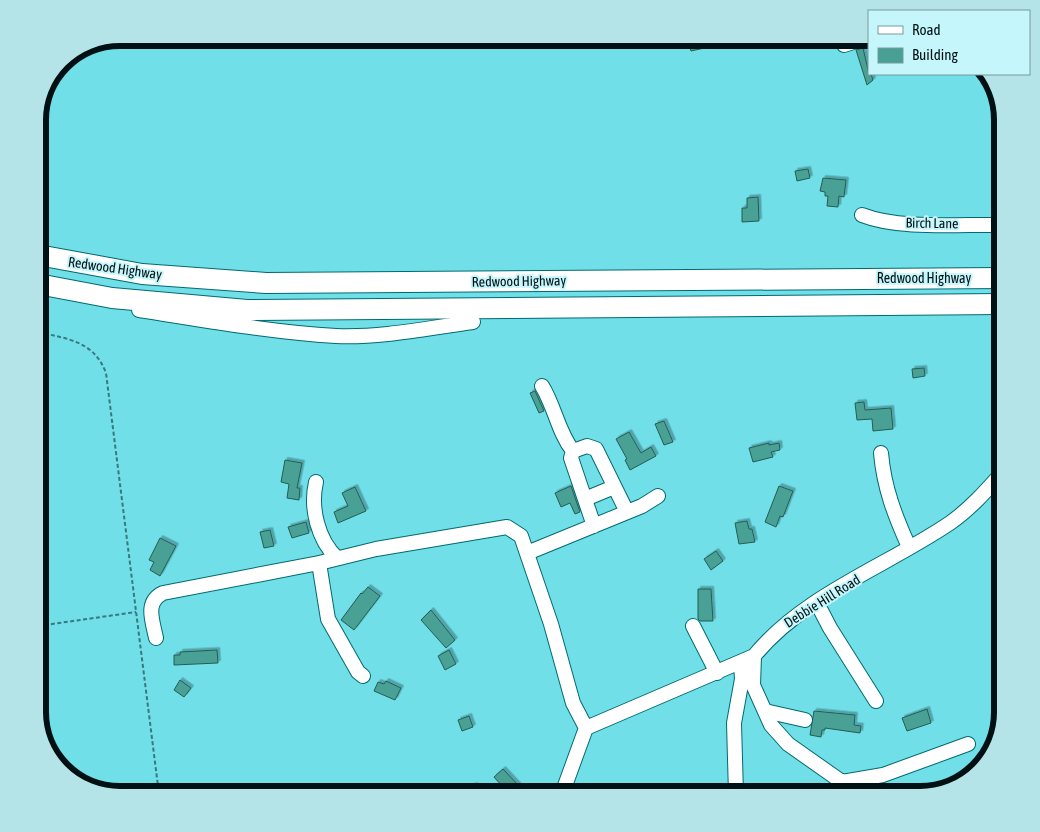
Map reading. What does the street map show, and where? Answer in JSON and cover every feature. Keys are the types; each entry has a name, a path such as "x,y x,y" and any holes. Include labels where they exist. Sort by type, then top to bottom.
{"highway":[{"name":"Redwood Highway","path":"46,257 142,274 266,283 994,278"},
{"name":"Redwood Highway","path":"46,286 130,300 247,310 994,304"},
{"path":"70,290 139,310"},
{"path":"473,322 678,306"}],"street":[{"name":"Birch Lane","path":"862,215 873,219 906,224 994,225"},
{"path":"139,310 242,326 336,336 384,334 473,322"},
{"path":"542,386 550,399 565,441 573,451"},
{"path":"573,451 587,446 596,449 627,512"},
{"path":"573,451 571,458 594,526"},
{"path":"881,453 883,478 893,513 909,547"},
{"path":"316,482 312,503 327,549 337,558"},
{"name":"Debbie Hill Road","path":"586,728 754,656 772,634 817,602 950,522 981,496 994,482"},
{"path":"585,499 614,487"},
{"path":"527,553 627,512 658,496"},
{"path":"156,638 151,608 157,596 174,590 376,549 507,527 517,532 527,553 573,703 586,728 565,786"},
{"path":"319,562 328,619 358,672 363,676"},
{"path":"817,602 830,628 876,701"},
{"path":"693,626 717,673"},
{"path":"754,656 753,685 771,725 788,744 840,786"},
{"path":"736,786 734,723 742,679 741,662"},
{"path":"765,712 805,720"},
{"path":"849,786 968,744"}],"path":[{"path":"46,334 66,338 88,348 102,362 106,373 158,786"},
{"path":"46,625 136,612"}],"building":[{"path":"690,46 709,46 709,47 691,51"},
{"path":"863,48 868,75 871,75 873,80 867,85 856,50"},
{"path":"808,169 810,178 797,181 795,171"},
{"path":"823,178 846,180 844,197 839,196 838,207 827,206 828,196 825,196 825,192 820,191"},
{"path":"758,197 759,221 742,222 742,208 747,208 747,198"},
{"path":"924,368 925,376 913,378 912,369"},
{"path":"535,391 544,411 539,413 530,393"},
{"path":"864,402 865,410 891,408 893,429 873,431 872,419 857,420 855,403"},
{"path":"664,421 673,442 664,445 655,424"},
{"path":"629,432 641,453 651,447 656,456 630,470 625,460 627,459 616,439"},
{"path":"769,443 769,445 779,443 780,450 771,452 773,457 753,462 749,448"},
{"path":"285,460 302,463 297,488 300,488 299,500 287,498 289,484 281,482"},
{"path":"571,486 580,512 575,514 570,503 561,507 555,493"},
{"path":"779,486 793,491 783,517 780,516 776,527 765,522"},
{"path":"355,487 366,511 338,523 334,512 348,506 342,493"},
{"path":"747,521 749,529 752,529 755,542 739,544 735,523"},
{"path":"306,522 309,533 292,538 288,527"},
{"path":"270,530 274,546 264,548 260,532"},
{"path":"160,538 176,546 160,576 150,570 154,562 149,560"},
{"path":"716,551 723,561 711,570 704,559"},
{"path":"368,587 380,596 354,630 341,620 361,593"},
{"path":"698,589 711,589 713,621 700,621 698,619"},
{"path":"431,610 455,640 446,648 421,620"},
{"path":"217,650 218,663 174,665 174,655 180,655 180,652"},
{"path":"449,650 456,664 445,670 438,656"},
{"path":"180,680 191,688 184,697 174,690"},
{"path":"386,681 401,688 395,700 374,691 378,682 384,684"},
{"path":"927,709 931,723 907,731 902,718"},
{"path":"814,711 855,715 854,725 861,726 860,733 825,728 825,730 822,730 821,737 810,735"},
{"path":"469,716 473,727 462,731 458,720"},
{"path":"503,769 519,786 502,786 494,777"}]}
